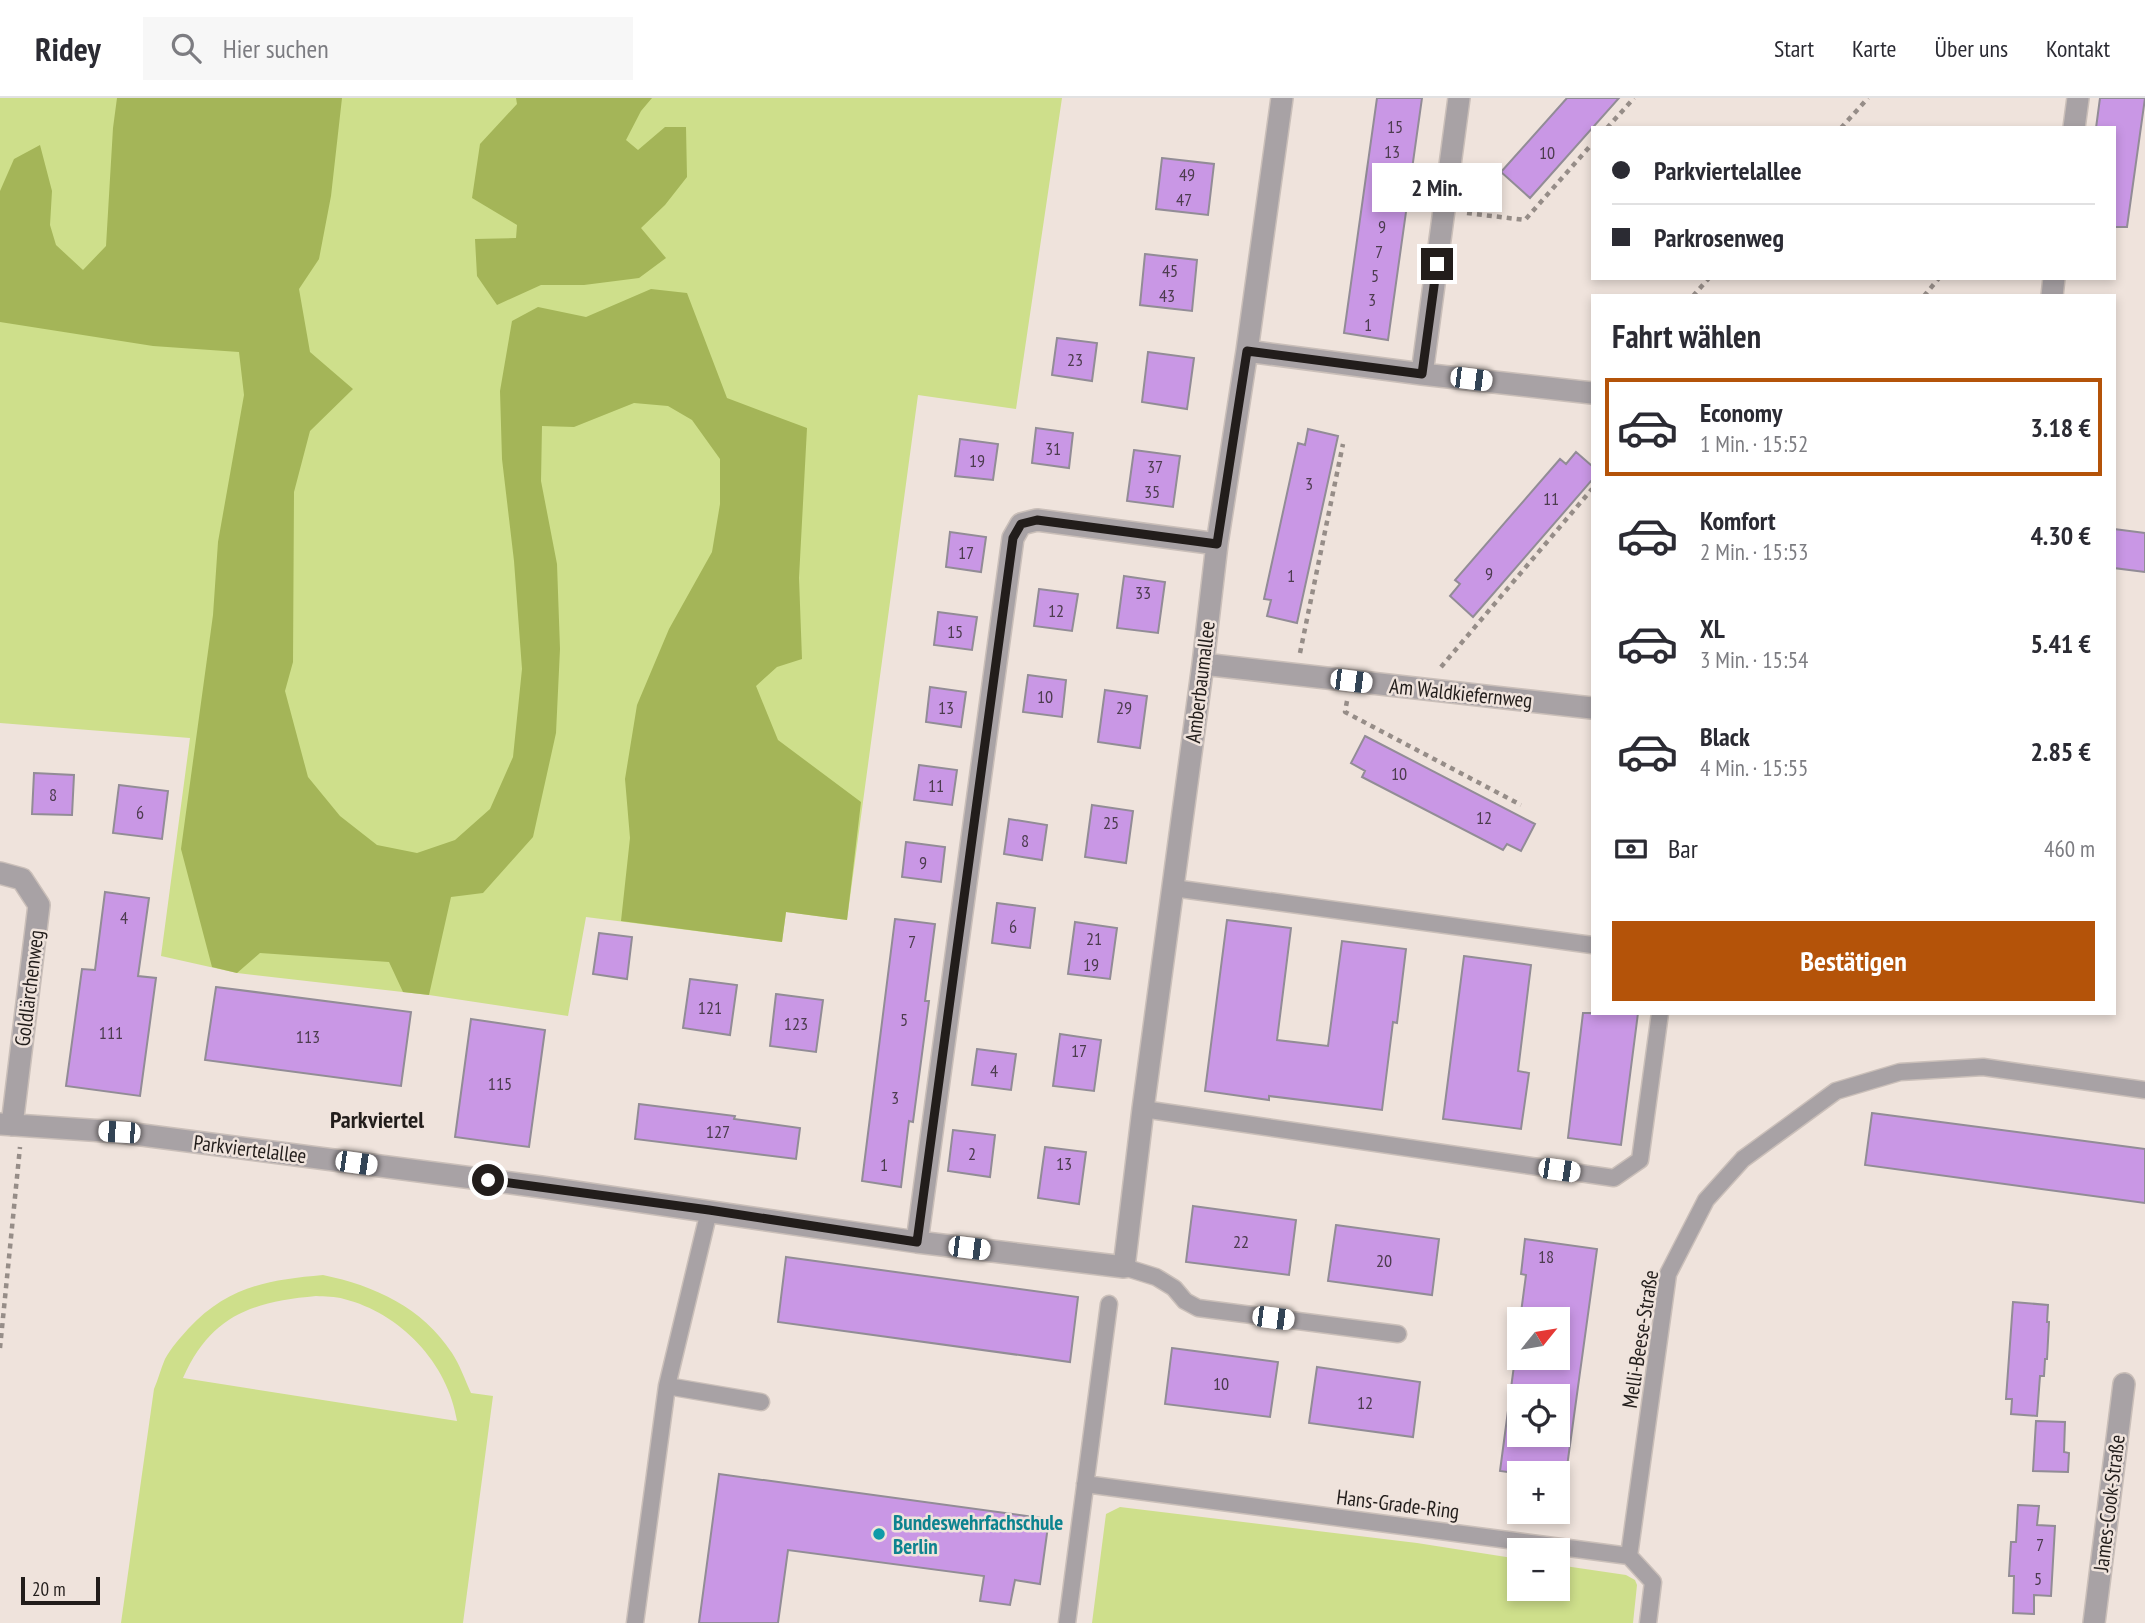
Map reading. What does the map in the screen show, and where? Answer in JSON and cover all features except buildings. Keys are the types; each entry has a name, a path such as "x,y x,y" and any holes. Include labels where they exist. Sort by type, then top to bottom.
{"street":[{"name":"Amberbaumallee","path":"1124,1267 1217,544 1282,98"},
{"path":"1422,374 1459,98"},
{"path":"2074,126 2078,98"},
{"path":"1247,351 1591,393"},
{"path":"917,1242 1013,538 1021,524 1037,520 1217,544"},
{"name":"Am Waldkiefernweg","path":"1203,664 1591,708"},
{"name":"Goldlärchenweg","path":"0,873 22,879 39,905 11,1125"},
{"name":"Parkviertelallee","path":"11,1125 119,1132 709,1210 917,1242 1124,1267"},
{"name":"James-Cook-Straße","path":"2094,1623 2124,1384"}],"lane":[{"path":"1173,888 1591,945"},
{"path":"1143,1109 1614,1178 1640,1160 1660,1015"},
{"name":"Melli-Beese-Straße","path":"1629,1556 1668,1274 1706,1200 1743,1159 1836,1091 1900,1072 1983,1067 2145,1090"},
{"path":"635,1623 667,1386 709,1210"},
{"path":"1124,1267 1156,1278 1174,1288 1185,1301 1198,1308 1398,1334"},
{"path":"1066,1623 1109,1304"},
{"path":"667,1386 761,1402"},
{"name":"Hans-Grade-Ring","path":"1085,1485 1629,1556"},
{"path":"1629,1556 1653,1582 1648,1623"}],"path":[{"path":"1609,126 1634,98"},
{"path":"1843,126 1868,98"},
{"path":"1445,210 1525,219 1591,145"},
{"path":"1695,294 1707,280"},
{"path":"1926,294 1937,280"},
{"path":"1295,675 1343,444"},
{"path":"1422,689 1591,490"},
{"path":"1351,681 1345,712 1521,805"},
{"path":"0,1348 11,1125"}],"green space":[{"path":"0,98 1062,98 1016,409 918,395 847,920 786,912 782,942 586,917 568,1016 429,995 237,973 161,956 190,738 0,723"},
{"path":"117,98 342,98 331,196 319,259 299,289 310,352 353,389 310,431 294,492 293,662 285,691 308,777 340,816 377,845 417,853 455,840 490,809 513,757 522,669 514,561 502,459 500,391 512,321 538,307 586,317 651,289 687,293 727,398 807,428 799,578 802,659 777,667 756,686 778,740 861,802 847,920 786,912 782,942 621,921 630,838 625,779 637,705 669,629 712,552 720,504 720,459 692,420 668,406 634,403 574,427 542,426 541,481 557,564 560,649 556,733 533,837 483,893 451,897 429,995 403,992 389,962 260,953 237,973 212,967 181,849 213,615 218,542 244,395 239,352 153,346 0,322 0,191 14,159 40,145 52,191 50,225 56,245 83,270 106,246"},
{"path":"516,98 652,98 641,111 626,140 638,150 665,127 686,127 687,177 665,205 641,228 666,258 639,278 584,285 541,285 497,305 477,276 475,239 516,238 517,225 472,198 480,144 517,104"},
{"path":"323,1275 379,1292 412,1311 440,1337 455,1358 471,1393 493,1396 463,1623 121,1623 154,1389 165,1359 188,1329 218,1303 234,1294 267,1283","holes":["316,1296 341,1298 365,1306 402,1328 432,1361 443,1379 457,1421 183,1378 207,1339 236,1316 272,1302"]},
{"path":"1120,1507 1417,1543 1507,1557 1507,1601 1570,1601 1570,1567 1626,1575 1635,1580 1637,1585 1633,1623 1092,1623 1106,1514"}],"place":[{"name":"Bundeswehrfachschule Berlin","path":"879,1534"}],"district":[{"name":"Parkviertel","path":"377,1119"}],"route":[{"path":"488,1180 917,1242 1013,538 1021,524 1037,520 1217,544 1247,351 1422,374 1437,264"}]}
